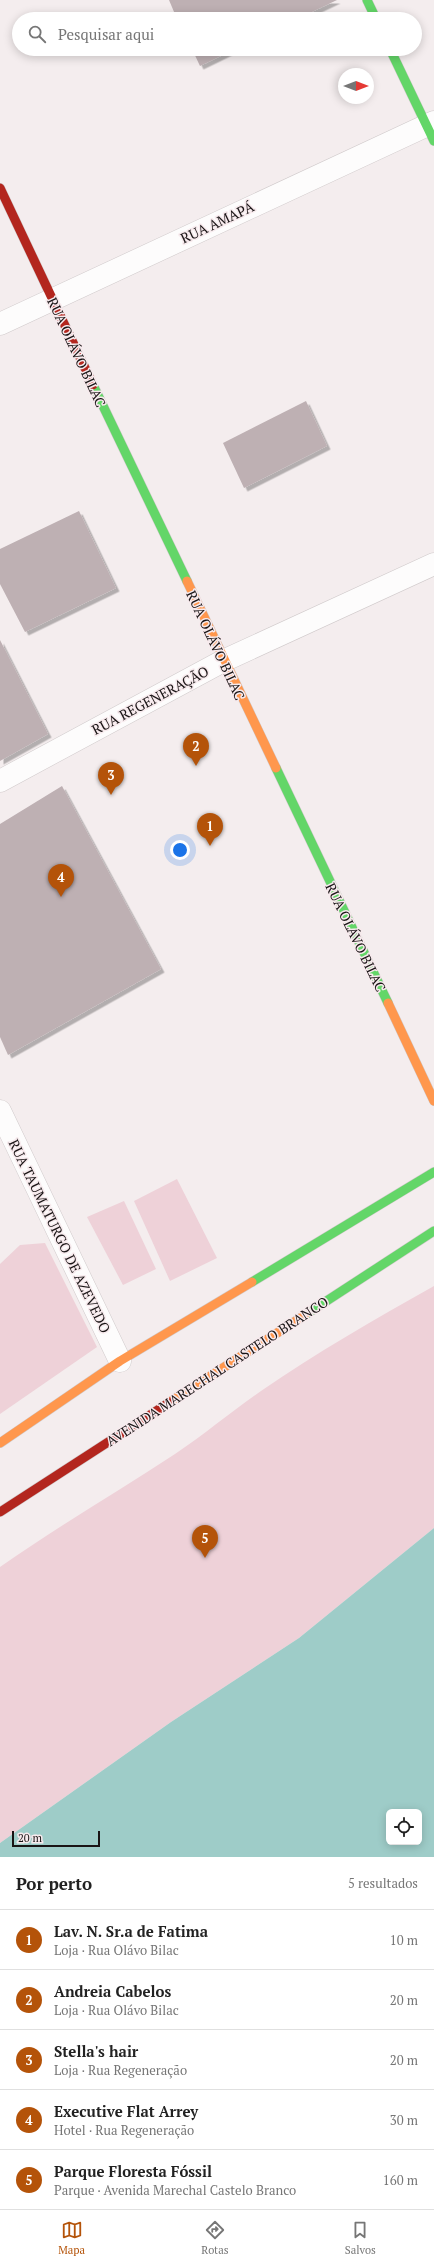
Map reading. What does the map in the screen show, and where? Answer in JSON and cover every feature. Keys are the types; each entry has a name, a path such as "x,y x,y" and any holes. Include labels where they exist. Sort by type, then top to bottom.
{"street":[{"path":"367,0 373,12"},
{"path":"394,56 431,130"},
{"name":"RUA AMAPÁ","path":"0,324 52,298 431,130"},
{"name":"RUA OLÁVO BILAC","path":"0,188 434,1101"},
{"name":"RUA REGENERAÇÃO","path":"0,781 224,661 434,564"},
{"name":"RUA TAUMATURGO DE AZEVEDO","path":"0,1111 120,1361"},
{"path":"0,1443 120,1361 434,1172"},
{"name":"AVENIDA MARECHAL CASTELO BRANCO","path":"0,1512 434,1231"}],"shaded area":[{"path":"177,1179 217,1258 170,1281 134,1201"},
{"path":"124,1201 156,1269 123,1285 87,1217"},
{"path":"45,1243 97,1347 0,1414 0,1264 20,1245"},
{"path":"434,1286 434,1528 299,1638 171,1722 0,1843 0,1567 175,1454 250,1399 303,1363"}],"water":[{"path":"434,1528 434,1857 0,1857 0,1843 171,1722 299,1638"}],"building":[{"path":"169,0 337,0 312,12 174,12"},
{"path":"195,56 221,56 200,66"},
{"path":"306,401 327,446 244,488 223,443"},
{"path":"79,511 116,588 25,632 0,584 0,549"},
{"path":"0,640 48,734 0,761"},
{"path":"62,786 161,969 8,1055 0,1037 0,824"}],"traffic: fast":[{"path":"367,0 373,12"},
{"path":"393,56 434,141"},
{"path":"93,385 187,581"},
{"path":"276,768 388,1003"},
{"path":"252,1282 434,1172"},
{"path":"305,1315 434,1231"}],"traffic: slow":[{"path":"187,581 276,768"},
{"path":"388,1003 434,1101"},
{"path":"0,1443 120,1361 252,1282"},
{"path":"170,1402 305,1315"}],"traffic: jam":[{"path":"0,188 93,385"},
{"path":"0,1512 170,1402"}],"place":[{"name":"Andreia Cabelos","path":"196,766"},
{"name":"Stella's hair","path":"111,795"},
{"name":"Lav. N. Sr.a de Fatima","path":"210,846"},
{"name":"Executive Flat Arrey","path":"61,897"},
{"name":"Parque Floresta Fóssil","path":"205,1558"}]}
